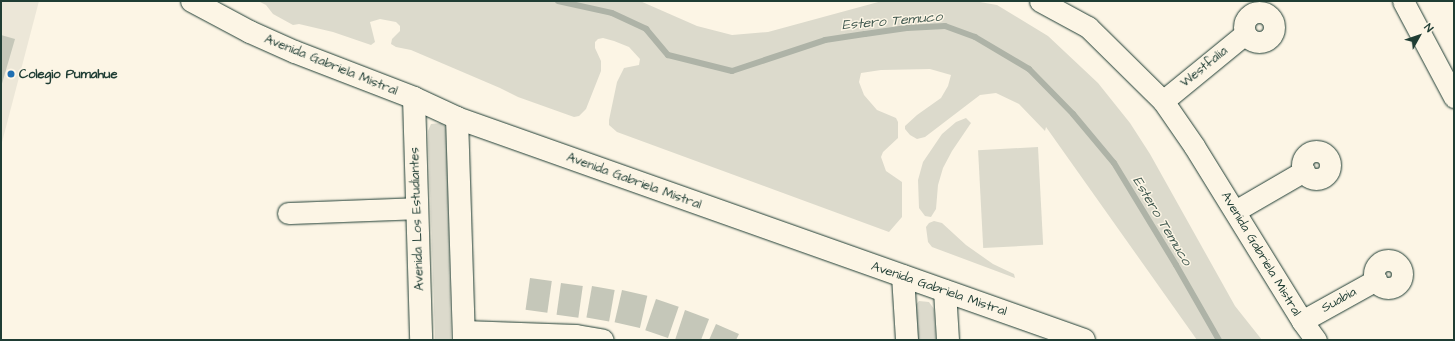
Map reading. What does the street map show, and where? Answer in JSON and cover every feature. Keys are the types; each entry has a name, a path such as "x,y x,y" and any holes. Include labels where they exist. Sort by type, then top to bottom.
{"street":[{"name":"Avenida Gabriela Mistral","path":"192,1 250,32 295,52 414,98 457,118 1084,340"},
{"path":"1402,1 1454,97"},
{"name":"Avenida Gabriela Mistral","path":"1054,4 1088,27 1162,101 1235,211 1302,321 1316,340"},
{"name":"Westfalia","path":"1162,101 1245,34"},
{"name":"Avenida Los Estudiantes","path":"414,98 421,340"},
{"path":"457,118 464,336 576,335 603,340"},
{"path":"1235,211 1304,171"},
{"path":"288,213 417,208"},
{"path":"903,276 907,340"},
{"name":"Suabia","path":"1302,321 1376,280"},
{"path":"945,291 948,340"}],"shaded area":[{"name":"Colegio Pumahue","path":"1,1 39,1 1,146"},
{"path":"258,1 640,1 697,26 732,35 768,32 882,1 974,1 997,5 1048,36 1098,83 1130,123 1150,154 1235,306 1262,340 1197,340 1046,127 1045,131 1019,104 996,93 980,95 925,137 917,139 910,135 905,129 905,126 917,115 941,98 948,86 951,75 930,69 881,70 861,73 859,82 864,95 877,110 896,118 898,122 898,138 883,152 881,157 886,171 902,182 902,217 889,232 617,132 609,125 609,120 617,82 624,68 639,65 640,59 629,47 614,41 603,38 598,39 595,42 595,48 601,61 601,71 586,109 579,116 574,117 518,97 411,50 396,47 391,44 392,39 400,31 400,26 396,22 380,19 370,22 375,42 371,45 333,32 299,24 293,25 273,14 266,5"},
{"path":"966,118 971,123 952,151 943,168 938,185 936,209 931,217 925,216 919,208 918,180 923,162 942,134 956,122"},
{"path":"441,123 447,128 451,340 435,340 428,131 431,124"},
{"path":"1038,147 1043,245 983,248 978,150"},
{"path":"934,221 942,223 966,245 993,264 1014,274 1015,278 932,247 928,242 926,227 929,223"},
{"path":"919,301 929,302 934,309 936,340 916,340 913,308"}],"building":[{"path":"1,35 15,39 1,87"},
{"path":"530,278 552,281 547,313 526,310"},
{"path":"561,283 583,286 578,318 557,315"},
{"path":"592,286 615,290 609,322 586,318"},
{"path":"622,290 647,296 640,328 615,322"},
{"path":"656,299 679,307 668,338 645,330"},
{"path":"685,310 709,319 701,340 675,340"},
{"path":"716,324 739,334 736,340 709,340"}],"waterway":[{"name":"Estero Temuco","path":"558,1 612,13 646,29 668,55 732,71 825,40 907,28 945,26 975,37 1029,69 1073,114 1114,163 1176,265 1219,340"}],"place":[{"name":"Colegio Pumahue","path":"11,74"}]}
